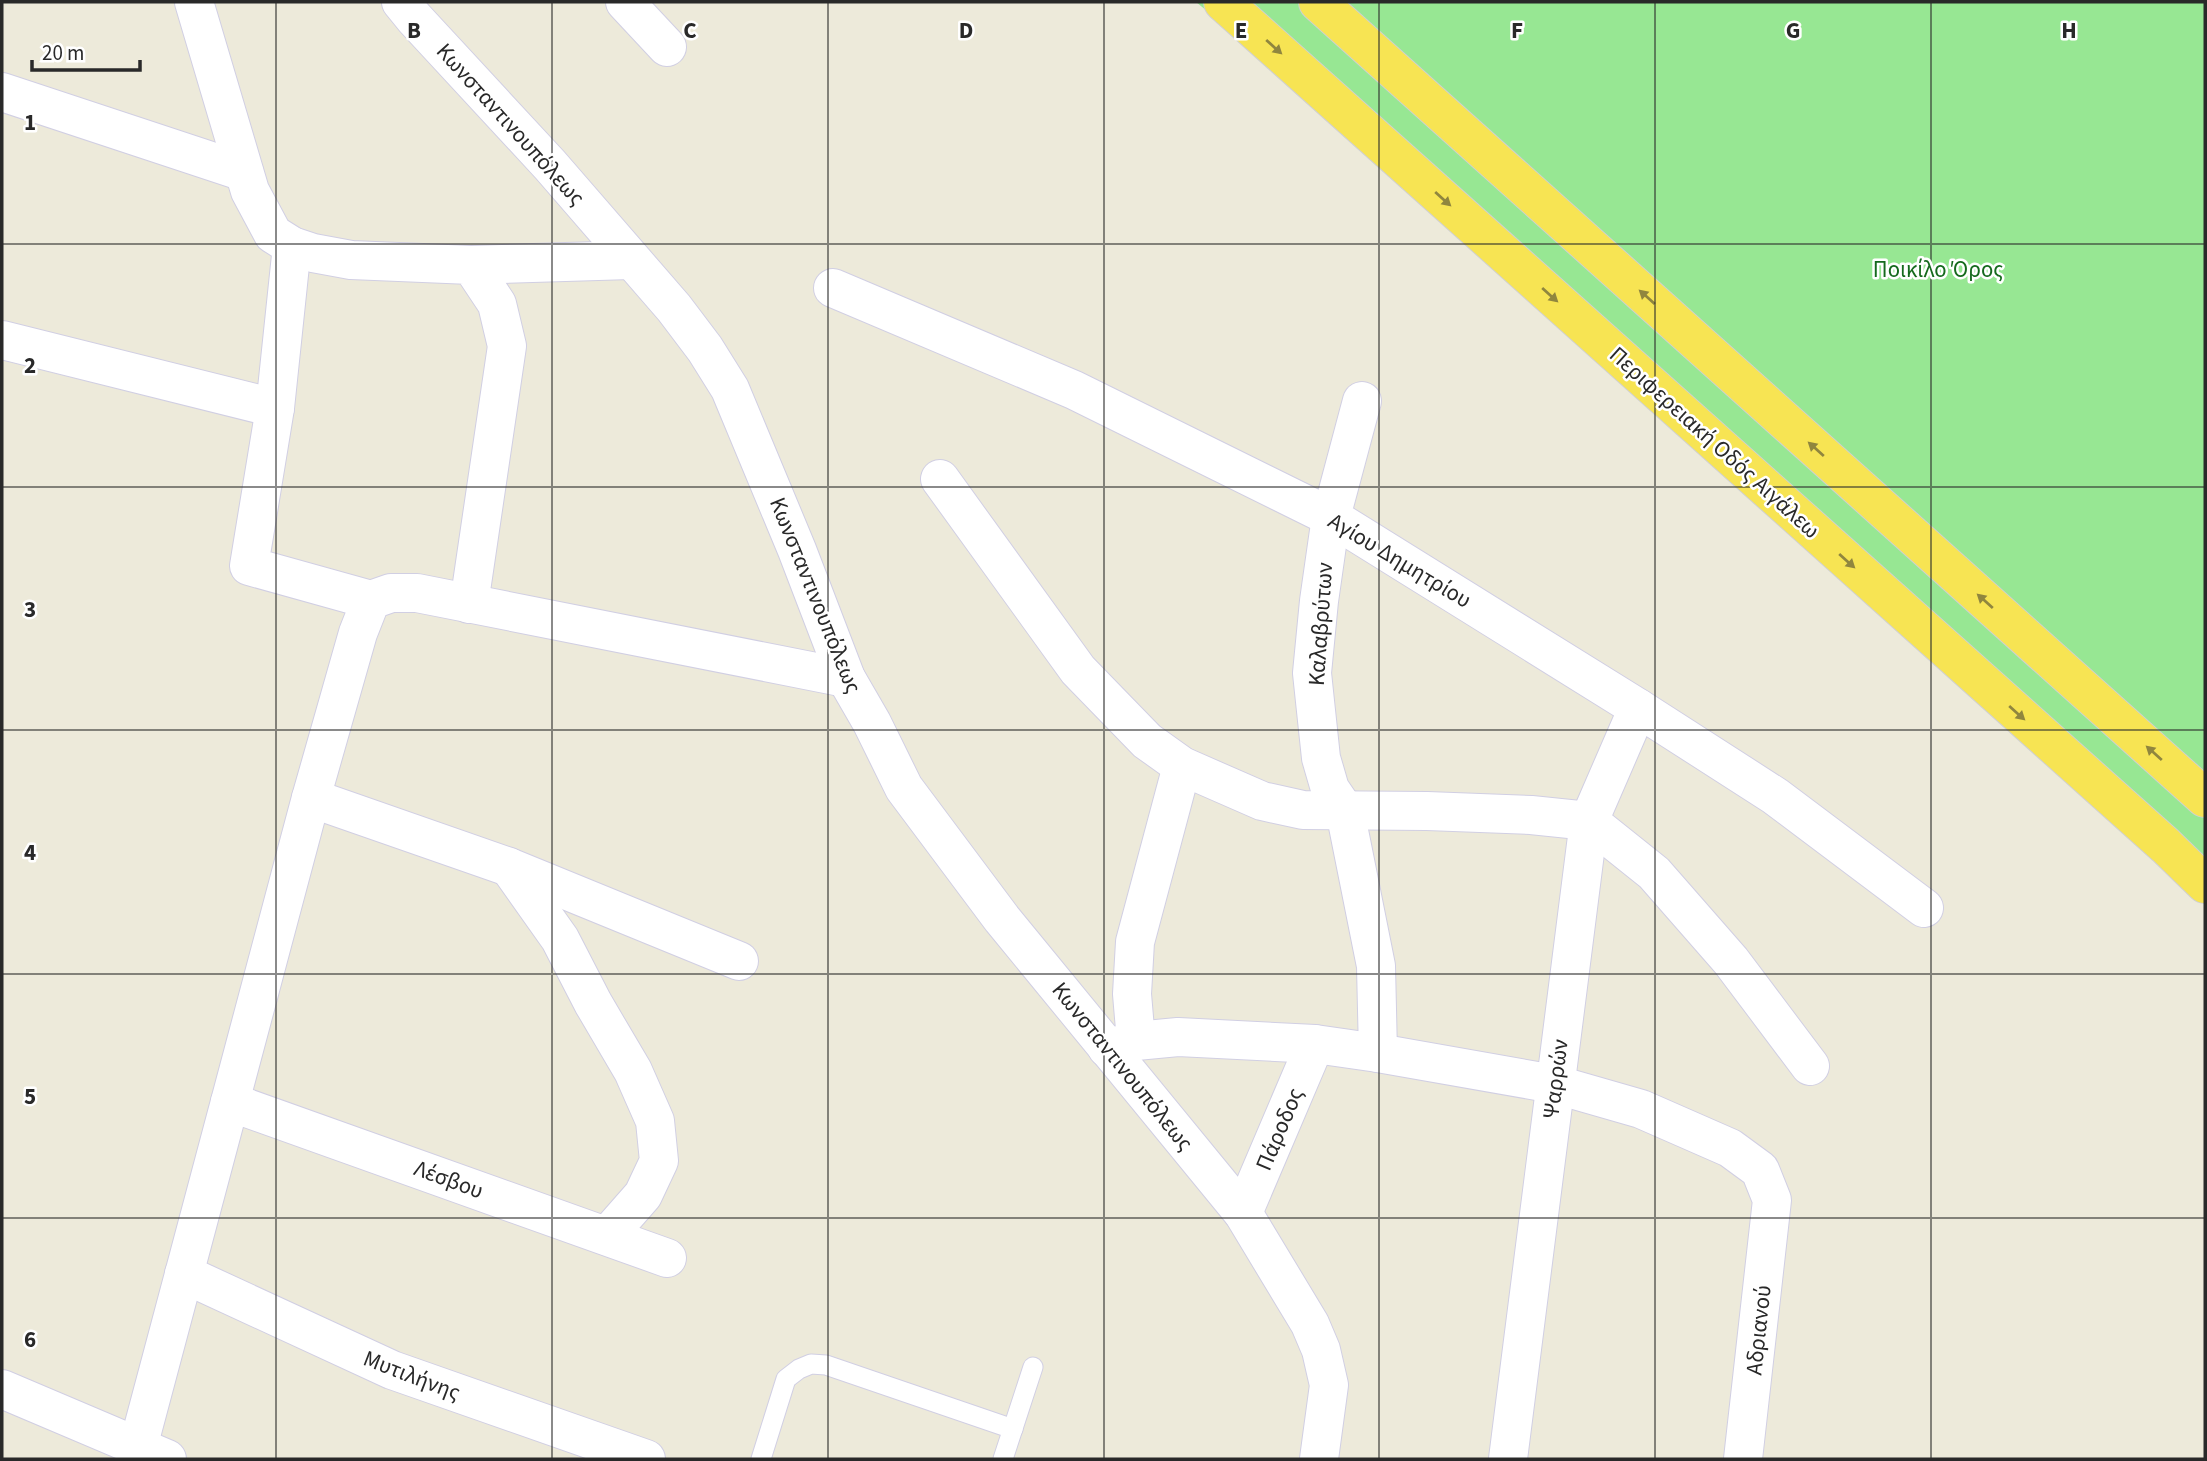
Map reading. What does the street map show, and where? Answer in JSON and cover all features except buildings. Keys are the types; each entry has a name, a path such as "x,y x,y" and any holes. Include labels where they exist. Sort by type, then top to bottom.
{"highway":[{"name":"Περιφερειακή Οδός Αιγάλεω","path":"1223,2 2145,827 2205,884"},
{"path":"1318,2 2205,798"}],"street":[{"path":"194,2 250,191 273,234 292,246 313,254 351,260 471,265 631,260"},
{"name":"Κωνσταντινουπόλεως","path":"401,2 550,165 674,308 705,349 730,389 788,525 845,678 872,723 904,788 1002,919 1122,1044 1243,1213 1310,1324 1321,1350 1329,1385 1319,1459"},
{"path":"625,2 667,47"},
{"path":"2,92 244,172"},
{"path":"292,246 275,408 249,566 371,600 391,593 417,593 845,678"},
{"path":"469,604 507,346 496,303 471,265"},
{"name":"Αγίου Δημητρίου","path":"833,288 1074,390 1331,517 1775,796 1924,908"},
{"path":"2,340 275,408"},
{"name":"Καλαβρύτων","path":"1362,401 1331,517 1312,673 1321,758 1330,789 1345,811 1376,966 1378,1053"},
{"path":"940,479 1078,670 1147,741 1182,766 1262,801 1303,810 1427,811 1531,815 1589,821 1654,873 1731,961 1810,1066"},
{"path":"2,1390 148,1455 184,1274 311,798 358,634 371,600"},
{"name":"Ψαρρών","path":"1508,1459 1589,821 1638,708"},
{"path":"1182,766 1135,942 1132,994 1122,1044 1178,1037 1315,1044 1554,1084"},
{"path":"311,798 509,867 739,961"},
{"path":"509,867 559,939 633,1070 655,1121 659,1161 643,1195 607,1236"},
{"name":"Πάροδος","path":"1243,1213 1315,1044"},
{"name":"Αδριανού","path":"1554,1084 1641,1109 1730,1148 1759,1170 1772,1200 1743,1459"},
{"name":"Λέσβου","path":"230,1102 667,1258"},
{"name":"Μυτιλήνης","path":"184,1274 392,1370 646,1459"}],"lane":[{"path":"761,1459 786,1379 811,1364 826,1365 1013,1429"},
{"path":"1003,1459 1033,1367"}],"green space":[{"name":"Ποικίλο Όρος","path":"1196,2 2205,2 2205,905 1944,625 1499,249"}]}
